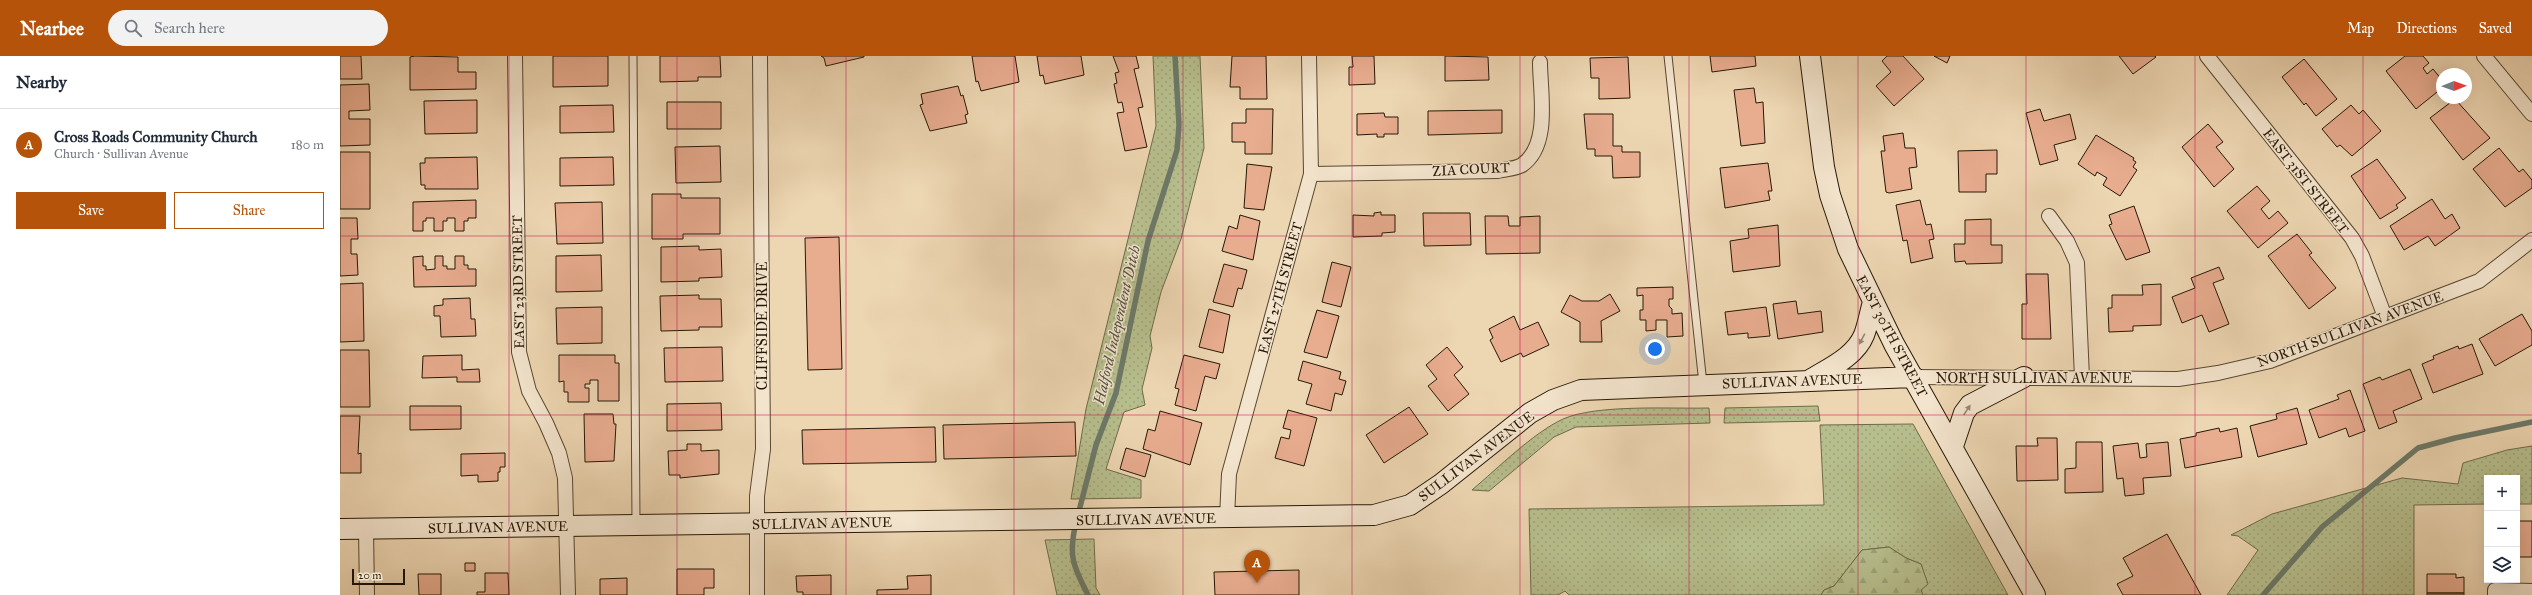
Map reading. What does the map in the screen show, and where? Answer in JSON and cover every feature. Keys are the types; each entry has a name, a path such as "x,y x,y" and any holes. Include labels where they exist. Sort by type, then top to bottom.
{"main road":[{"name":"EAST 30TH STREET","path":"1810,56 1821,146 1830,195 1848,250 1872,302 2035,595"},
{"path":"1810,380 1848,357 1858,347 1864,335 1872,302"},
{"name":"SULLIVAN AVENUE","path":"340,529 1361,516 1401,509 1410,505 1441,484 1530,413 1566,394 1594,388 1914,377"},
{"path":"1953,446 1964,413 1970,405 2024,377"}],"street":[{"name":"EAST 23RD STREET","path":"515,56 519,352 529,391 546,422 559,453 565,478 568,595"},
{"name":"CLIFFSIDE DRIVE","path":"757,595 757,496 763,449 760,56"},
{"name":"EAST 27TH STREET","path":"1227,518 1229,474 1311,174 1309,56"},
{"name":"EAST 31ST STREET","path":"2207,56 2352,238 2362,256 2384,317"},
{"path":"2484,56 2532,114"},
{"name":"ZIA COURT","path":"1311,174 1498,171 1521,166 1536,149 1541,129 1540,62"},
{"path":"2049,216 2067,241 2077,263 2082,378"},
{"name":"NORTH SULLIVAN AVENUE","path":"1914,377 2178,379 2218,373 2270,361 2479,281 2532,240"},
{"path":"366,528 367,595"},
{"path":"2495,595 2495,590 2532,591"}],"lane":[{"path":"633,56 636,525"},
{"path":"1668,56 1703,384"}],"green space":[{"path":"1153,56 1200,56 1204,148 1181,239 1161,292 1150,336 1152,348 1142,389 1145,405 1124,412 1106,469 1141,480 1141,498 1071,499 1086,409 1156,126"},
{"path":"1818,406 1820,421 1724,423 1725,408"},
{"path":"1634,408 1709,408 1710,423 1576,427 1554,437 1489,491 1472,490 1540,433 1563,419 1577,414"},
{"path":"1913,424 2008,595 1923,595 1921,590 1925,577 1921,564 1906,558 1889,547 1862,550 1834,586 1824,590 1821,595 1569,595 1565,591 1558,595 1531,595 1529,509 1824,505 1820,425"},
{"path":"2532,446 2532,504 2520,504 2520,475 2484,475 2484,504 2414,505 2414,595 2227,595 2258,550 2238,536 2231,535 2272,514 2402,478 2458,484 2463,463 2507,450"},
{"path":"1094,539 1096,588 1100,595 1057,595 1045,540"},
{"path":"1889,547 1906,558 1921,564 1928,584 1921,590 1923,595 1821,595 1824,590 1834,586 1862,550"}],"building":[{"path":"340,56 361,56 362,79 340,79"},
{"path":"553,56 608,56 608,86 553,87"},
{"path":"660,56 720,56 721,77 698,77 698,81 660,82"},
{"path":"821,56 864,57 826,66 824,58"},
{"path":"972,56 1015,56 1019,82 981,91 978,81 976,82"},
{"path":"1037,56 1081,56 1084,75 1045,84 1043,75 1040,76"},
{"path":"1113,56 1136,56 1139,68 1134,69 1143,107 1138,108 1147,147 1125,151 1117,113 1124,112 1122,102 1118,103 1114,84 1117,83 1115,73 1119,72"},
{"path":"1232,56 1266,56 1267,99 1240,99 1240,87 1230,87"},
{"path":"1352,56 1374,56 1375,84 1349,85 1349,67 1353,67"},
{"path":"1445,56 1488,57 1489,80 1445,81"},
{"path":"1710,56 1755,56 1756,66 1712,72"},
{"path":"1887,56 1903,56 1924,79 1894,106 1876,86 1891,72 1882,61"},
{"path":"1934,56 1950,56 1947,63"},
{"path":"2119,56 2155,56 2156,57 2133,74"},
{"path":"2405,56 2423,56 2429,63 2423,68 2427,74 2433,69 2436,73 2436,93 2416,109 2386,71"},
{"path":"410,57 458,57 458,72 476,72 476,89 410,90"},
{"path":"1628,57 1630,98 1599,99 1599,78 1591,78 1590,58"},
{"path":"2304,59 2337,99 2316,116 2306,103 2304,105 2282,77"},
{"path":"369,84 370,110 349,111 349,119 370,119 370,145 340,146 340,85"},
{"path":"958,86 961,96 963,95 968,114 965,115 967,123 930,131 920,105 923,104 921,94"},
{"path":"1754,88 1756,103 1763,102 1765,143 1741,146 1734,90"},
{"path":"477,100 477,133 425,134 424,101"},
{"path":"667,102 721,102 721,129 667,129"},
{"path":"2448,104 2459,104 2490,138 2463,160 2430,118"},
{"path":"613,105 614,132 560,133 560,106"},
{"path":"2351,105 2359,114 2363,110 2381,131 2352,156 2340,145 2337,147 2322,129"},
{"path":"1246,109 1273,109 1272,154 1245,154 1245,142 1232,142 1232,123 1246,123"},
{"path":"2040,109 2044,121 2070,114 2076,139 2054,145 2058,160 2040,165 2026,113"},
{"path":"1502,110 1502,133 1428,135 1428,111"},
{"path":"1384,113 1385,117 1398,117 1398,134 1384,134 1384,137 1377,137 1377,134 1357,135 1357,114"},
{"path":"1584,114 1613,114 1613,146 1622,146 1622,152 1640,152 1640,177 1613,178 1612,156 1595,156 1595,149 1587,149"},
{"path":"2208,124 2223,142 2216,147 2234,169 2214,187 2182,147"},
{"path":"1903,133 1905,148 1915,148 1917,167 1909,168 1912,189 1889,193 1886,192 1881,151 1885,151 1883,136"},
{"path":"2096,135 2134,158 2133,160 2136,162 2133,167 2137,170 2120,196 2103,185 2107,178 2097,172 2095,176 2078,164"},
{"path":"720,146 721,182 676,183 675,147"},
{"path":"2499,148 2519,172 2523,169 2532,180 2532,188 2505,207 2473,169"},
{"path":"1997,150 1997,174 1986,174 1986,192 1959,192 1958,151"},
{"path":"340,152 370,152 370,209 340,209"},
{"path":"477,157 478,189 425,189 425,185 421,185 420,163 425,163 425,158"},
{"path":"613,157 614,185 560,186 560,158"},
{"path":"2377,159 2406,198 2396,205 2398,208 2380,219 2351,176"},
{"path":"1768,163 1772,191 1768,191 1770,200 1725,208 1720,168"},
{"path":"1247,164 1272,167 1264,210 1244,208"},
{"path":"2257,186 2270,201 2261,209 2269,219 2278,211 2288,223 2258,248 2227,211"},
{"path":"652,194 681,194 681,198 720,198 720,234 683,234 683,239 652,239"},
{"path":"2432,199 2445,219 2452,214 2460,228 2435,246 2428,236 2404,250 2390,226"},
{"path":"476,200 476,218 468,218 468,221 464,221 464,231 455,231 455,218 447,218 447,221 443,221 443,231 434,231 434,218 426,218 426,221 423,221 423,231 413,231 413,202"},
{"path":"1920,200 1926,225 1931,224 1934,239 1929,240 1933,258 1911,263 1907,240 1903,241 1896,205"},
{"path":"602,202 603,243 557,244 555,203"},
{"path":"2134,206 2150,252 2126,260 2109,225 2112,224 2109,215"},
{"path":"1381,212 1381,215 1395,215 1395,232 1382,233 1382,236 1353,237 1353,215 1374,216 1374,213"},
{"path":"1423,213 1470,213 1471,245 1424,246"},
{"path":"1240,215 1260,221 1253,260 1222,251 1229,226 1237,229"},
{"path":"1485,216 1508,216 1509,226 1520,226 1520,217 1540,216 1540,253 1486,254"},
{"path":"340,218 357,218 358,239 351,239 351,254 357,254 358,275 340,276"},
{"path":"1991,219 1991,245 2002,245 2002,263 1966,264 1965,261 1955,262 1954,244 1965,244 1965,220"},
{"path":"1778,225 1780,266 1733,272 1730,241 1749,238 1748,229"},
{"path":"2297,234 2312,253 2309,255 2336,288 2309,309 2268,256"},
{"path":"839,237 842,369 808,370 805,238"},
{"path":"699,246 699,250 721,249 722,277 699,278 699,281 661,282 661,247"},
{"path":"601,255 602,291 556,292 556,256"},
{"path":"423,256 423,266 426,266 426,270 435,269 435,256 443,256 443,266 447,266 447,269 455,269 455,256 464,256 464,265 468,265 468,269 476,269 476,286 414,287 413,257"},
{"path":"1332,262 1351,267 1341,307 1322,302"},
{"path":"1224,264 1247,270 1242,289 1238,288 1233,307 1213,302"},
{"path":"2219,267 2224,279 2213,283 2229,324 2209,332 2202,315 2182,323 2172,297 2195,288 2191,278"},
{"path":"2026,274 2048,274 2051,339 2022,339 2022,304 2027,304"},
{"path":"363,283 364,341 340,342 340,284"},
{"path":"2161,284 2161,325 2133,326 2133,331 2109,332 2108,308 2112,308 2112,295 2143,295 2142,285"},
{"path":"1673,287 1673,299 1669,299 1669,306 1672,309 1672,314 1682,313 1683,336 1667,337 1667,320 1656,320 1656,330 1646,331 1646,320 1640,320 1640,310 1643,310 1643,295 1637,296 1637,288"},
{"path":"1610,294 1620,311 1601,321 1602,342 1580,342 1580,322 1561,312 1570,295 1582,301 1599,301"},
{"path":"699,295 699,299 721,299 722,327 699,327 699,330 661,331 660,296"},
{"path":"470,298 471,319 475,319 476,336 441,337 440,316 434,316 434,306 443,305 443,299"},
{"path":"1796,301 1798,314 1821,311 1823,332 1778,339 1773,304"},
{"path":"602,307 602,343 557,344 556,308"},
{"path":"1766,307 1770,336 1748,338 1748,333 1728,335 1725,312"},
{"path":"1209,309 1230,315 1223,353 1199,347"},
{"path":"1317,310 1339,316 1327,358 1304,352"},
{"path":"2522,314 2532,331 2532,345 2495,366 2479,339"},
{"path":"1514,316 1520,330 1538,322 1549,345 1523,357 1521,353 1501,362 1490,340 1493,338 1489,329"},
{"path":"2472,344 2483,374 2433,393 2422,364 2434,359 2433,356 2458,346 2459,349"},
{"path":"722,347 723,381 665,382 664,348"},
{"path":"1447,347 1463,367 1454,375 1469,394 1448,411 1428,386 1437,379 1426,365"},
{"path":"340,350 369,350 370,407 340,407"},
{"path":"462,355 462,370 479,369 480,382 457,382 457,377 422,378 423,356"},
{"path":"559,355 615,355 615,363 619,363 619,401 598,401 598,380 590,380 590,384 585,384 585,388 589,388 589,402 568,402 568,392 564,392 564,381 559,382"},
{"path":"1184,355 1220,364 1216,379 1205,376 1196,411 1175,405 1179,389 1175,388"},
{"path":"1303,361 1341,372 1339,379 1346,381 1342,395 1335,393 1331,411 1306,404 1312,384 1298,380"},
{"path":"2410,369 2422,399 2393,411 2397,422 2379,429 2363,384 2380,377 2382,380"},
{"path":"2350,390 2365,431 2349,437 2346,428 2319,438 2309,410 2339,399 2337,395"},
{"path":"721,403 722,430 667,431 667,404"},
{"path":"410,406 461,406 461,429 410,430"},
{"path":"1409,407 1428,434 1384,463 1366,435"},
{"path":"2297,408 2307,444 2258,457 2250,426 2277,419 2276,414"},
{"path":"1288,410 1317,418 1304,466 1275,458 1281,437 1289,439 1291,430 1283,428"},
{"path":"1160,411 1202,423 1190,465 1143,449 1148,429 1155,431"},
{"path":"584,414 613,414 614,424 616,424 614,461 585,462"},
{"path":"340,416 360,416 358,454 361,453 361,473 340,473"},
{"path":"1075,422 1076,456 944,459 943,425"},
{"path":"935,427 936,462 803,464 802,430"},
{"path":"2219,428 2220,432 2237,428 2242,457 2185,468 2180,439 2196,436 2196,433"},
{"path":"2037,438 2057,438 2058,480 2017,481 2016,446 2038,446"},
{"path":"2076,442 2102,442 2103,492 2065,493 2065,469 2076,468"},
{"path":"2168,442 2171,476 2143,478 2144,494 2125,496 2123,478 2117,479 2113,446 2138,443 2140,458 2147,457 2146,444"},
{"path":"687,444 701,444 701,451 719,450 719,474 680,478 680,475 669,475 668,451 687,450"},
{"path":"1126,448 1151,455 1145,477 1120,469"},
{"path":"505,453 505,467 500,467 500,472 498,472 498,481 478,482 478,475 461,476 461,454"},
{"path":"2520,521 2532,521 2532,557 2520,557"},
{"path":"2167,534 2201,595 2123,595 2117,584 2133,576 2123,558"},
{"path":"465,563 475,563 475,571 465,571"},
{"path":"677,569 714,569 714,588 704,588 704,595 677,595"},
{"path":"1299,570 1299,595 1215,595 1214,572"},
{"path":"485,573 508,573 509,595 477,595 477,592 485,592"},
{"path":"418,574 441,574 441,595 419,595"},
{"path":"2427,574 2456,574 2456,578 2464,577 2464,593 2427,593"},
{"path":"831,575 831,595 803,595 803,592 797,592 796,576"},
{"path":"931,575 931,595 877,595 877,590 908,589 907,576"},
{"path":"627,578 627,595 600,595 600,579"},
{"path":"2427,593 2464,593 2464,595 2427,595"}],"waterway":[{"name":"Halford Independent Ditch","path":"1078,515 1096,445 1116,393 1148,241 1177,150 1179,125 1175,56"},
{"path":"2263,595 2322,527 2418,448 2455,438 2532,422"},
{"name":"Halford Independent Ditch","path":"1076,523 1072,544 1073,560 1088,595"}],"place":[{"name":"Cross Roads Community Church","path":"1257,583"}]}
